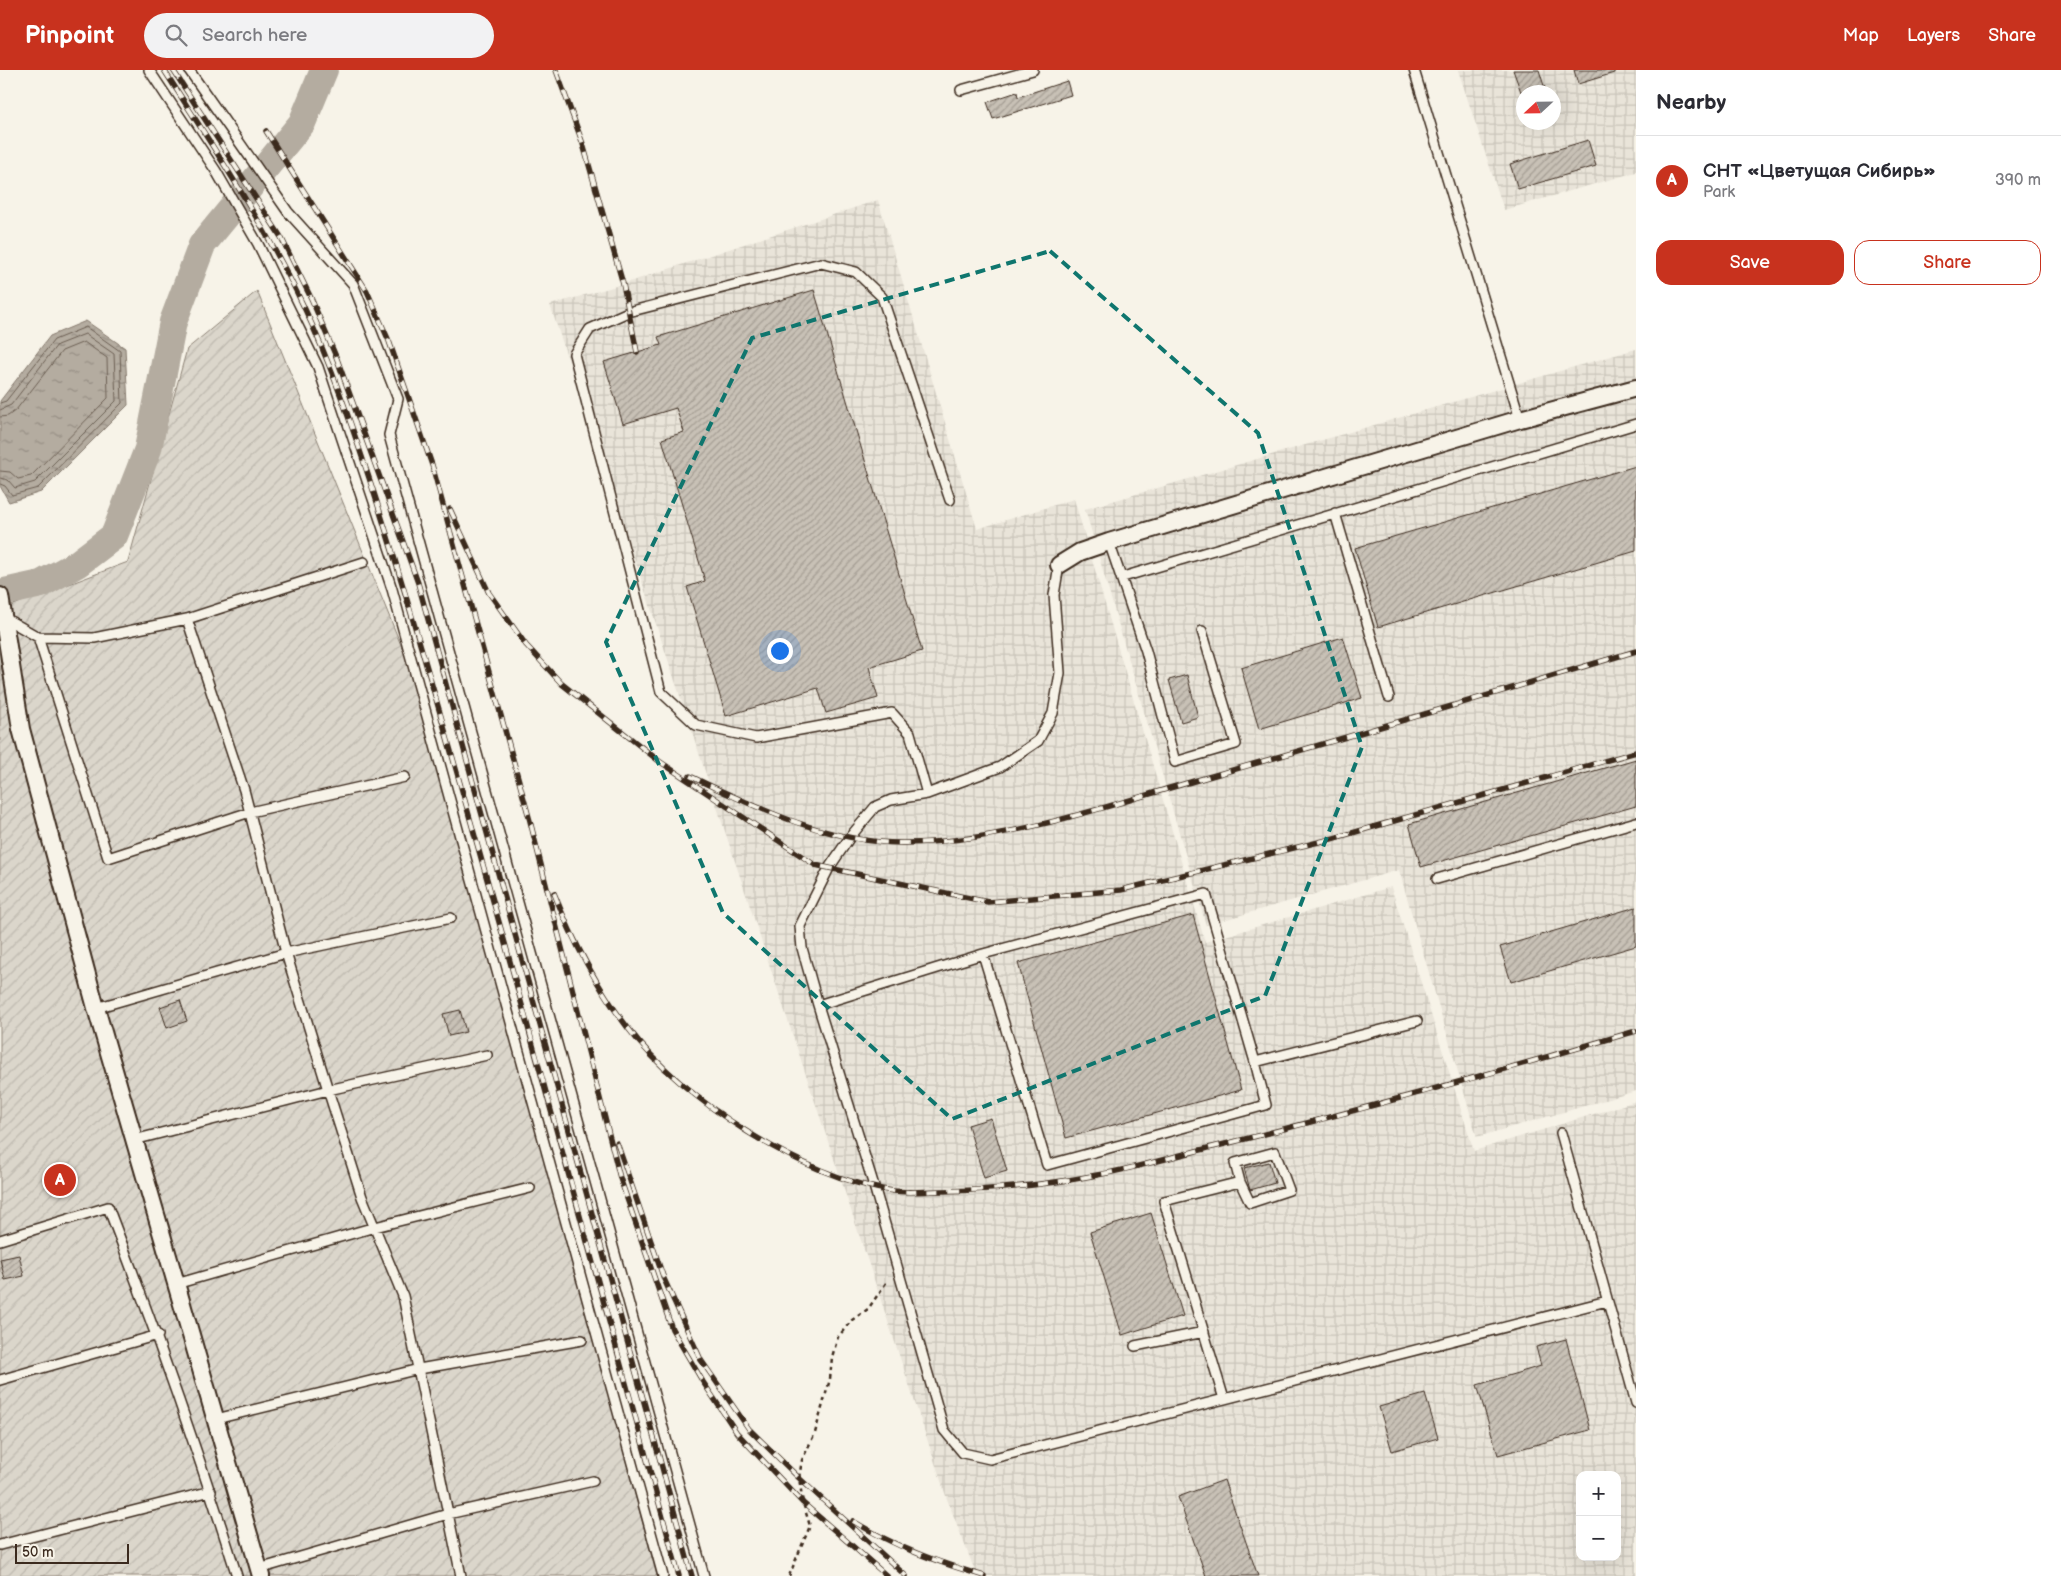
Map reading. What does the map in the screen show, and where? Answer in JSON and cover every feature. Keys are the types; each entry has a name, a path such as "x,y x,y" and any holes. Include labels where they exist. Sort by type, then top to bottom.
{"street":[{"path":"1059,565 1080,552 1109,542 1520,420 1636,388"},
{"path":"1,610 21,729 96,1008 260,1572"}],"lane":[{"path":"149,70 216,171 258,244 318,367 353,466 392,589 663,1576"},
{"path":"189,70 288,212 353,284 398,399 390,435 704,1576"},
{"path":"961,90 1033,70"},
{"path":"1414,70 1520,420"},
{"path":"927,794 910,732 892,713 756,738 696,725 661,692 574,354 590,328 628,312 820,264 856,272 882,297 950,500"},
{"path":"1123,577 1636,424"},
{"path":"1335,513 1389,697"},
{"path":"1109,542 1123,577 1146,651 1175,762 1236,744 1202,631"},
{"path":"1,610 38,637 94,638 186,619 364,562"},
{"path":"1059,565 1054,595 1058,624 1060,673 1053,713 1038,741 1000,767 927,794 891,800 875,807 850,837 813,897 800,926 802,948 818,1005 897,1266 944,1430 963,1453 990,1460 1607,1301"},
{"path":"186,619 250,812 286,952 362,1197 403,1296 461,1576"},
{"path":"38,637 108,858 250,812 405,777"},
{"path":"1437,879 1631,823 1636,829"},
{"path":"818,1005 983,954 1206,894 1266,1105 1046,1165 983,954"},
{"path":"96,1008 286,952 452,918"},
{"path":"1255,1062 1417,1021"},
{"path":"134,1140 328,1090 487,1055"},
{"path":"1561,1133 1636,1403"},
{"path":"1275,1152 1289,1190 1250,1203 1240,1182 1235,1163 1275,1152"},
{"path":"1224,1399 1164,1201 1240,1182"},
{"path":"176,1284 375,1227 530,1188"},
{"path":"0,1240 108,1207 158,1335 237,1576"},
{"path":"1136,1346 1204,1332"},
{"path":"0,1380 158,1335"},
{"path":"216,1419 419,1370 582,1340"},
{"path":"260,1572 448,1514 593,1481"},
{"path":"0,1545 210,1491"}],"path":[{"path":"789,1576 810,1526 803,1503 799,1478 802,1460 815,1433 830,1379 832,1358 838,1337 852,1320 868,1309 897,1266"}],"highlighted area":[{"path":"1050,251 1258,433 1362,747 1265,996 952,1119 723,913 606,642 752,338"}],"shaded area":[{"path":"1458,70 1636,70 1636,172 1504,210"},
{"path":"878,200 977,529 1074,499 1205,942 1391,887 1474,1151 1636,1101 1636,1576 977,1576 947,1499 550,305 623,284"},
{"path":"257,291 418,687 657,1576 0,1576 0,610 128,562 187,349"},
{"path":"1636,349 1636,1091 1477,1137 1399,870 1206,925 1085,509"}],"water":[{"path":"86,321 125,348 128,405 41,492 9,502 0,486 0,401 50,336"}],"building":[{"path":"1513,70 1539,70 1544,85 1518,85"},
{"path":"1574,70 1614,70 1614,73 1578,84"},
{"path":"1067,81 1071,95 993,119 987,102 1017,92 1018,97"},
{"path":"1588,140 1596,166 1518,189 1510,164"},
{"path":"814,290 922,651 869,667 878,698 826,713 818,688 726,716 687,587 705,581 662,439 684,432 676,408 623,424 604,362 661,345 658,337"},
{"path":"1636,466 1636,551 1378,627 1355,548"},
{"path":"1343,637 1362,698 1259,729 1241,668"},
{"path":"1187,675 1198,717 1181,722 1169,680"},
{"path":"1636,759 1636,806 1421,867 1409,824"},
{"path":"1636,907 1636,946 1511,982 1500,947"},
{"path":"1193,915 1241,1090 1066,1138 1018,963"},
{"path":"180,1000 187,1021 167,1028 160,1007"},
{"path":"460,1010 466,1032 449,1036 443,1014"},
{"path":"991,1118 1007,1171 984,1178 968,1125"},
{"path":"1269,1162 1275,1183 1250,1190 1244,1168"},
{"path":"1151,1213 1183,1316 1122,1335 1090,1232"},
{"path":"19,1255 24,1276 5,1280 0,1259"},
{"path":"1566,1339 1590,1430 1498,1455 1477,1385 1541,1366 1536,1347"},
{"path":"1425,1394 1438,1438 1392,1451 1379,1407"},
{"path":"1224,1480 1258,1576 1206,1576 1178,1497"}],"waterway":[{"path":"0,593 41,584 77,564 114,536 148,449 173,322 202,245 302,123 324,70"}],"railway":[{"path":"164,70 272,245 303,305 342,398 374,493 421,647 679,1576"},
{"path":"173,70 281,237 311,298 337,359 418,583 692,1576"},
{"path":"556,70 583,144 623,284 637,352"},
{"path":"266,131 367,291 389,341 432,465 530,821 620,1178 672,1329 703,1382 737,1433 803,1503 887,1576"},
{"path":"450,509 489,593 526,645 562,684 659,761 815,865 988,902 1121,890 1331,839 1636,752"},
{"path":"690,776 740,800 794,822 850,837 877,842 905,843 979,837 1052,822 1088,812 1636,651"},
{"path":"554,893 577,946 616,1012 651,1055 680,1082 712,1108 747,1132 784,1153 821,1170 858,1183 893,1191 918,1192 1000,1188 1058,1182 1112,1172 1375,1105 1636,1031"},
{"path":"617,1143 664,1279 701,1360 749,1429 799,1478 906,1576"},
{"path":"853,1521 885,1539 917,1553 984,1576"}],"place":[{"name":"СНТ «Цветущая Сибирь»","path":"60,1180"}]}
